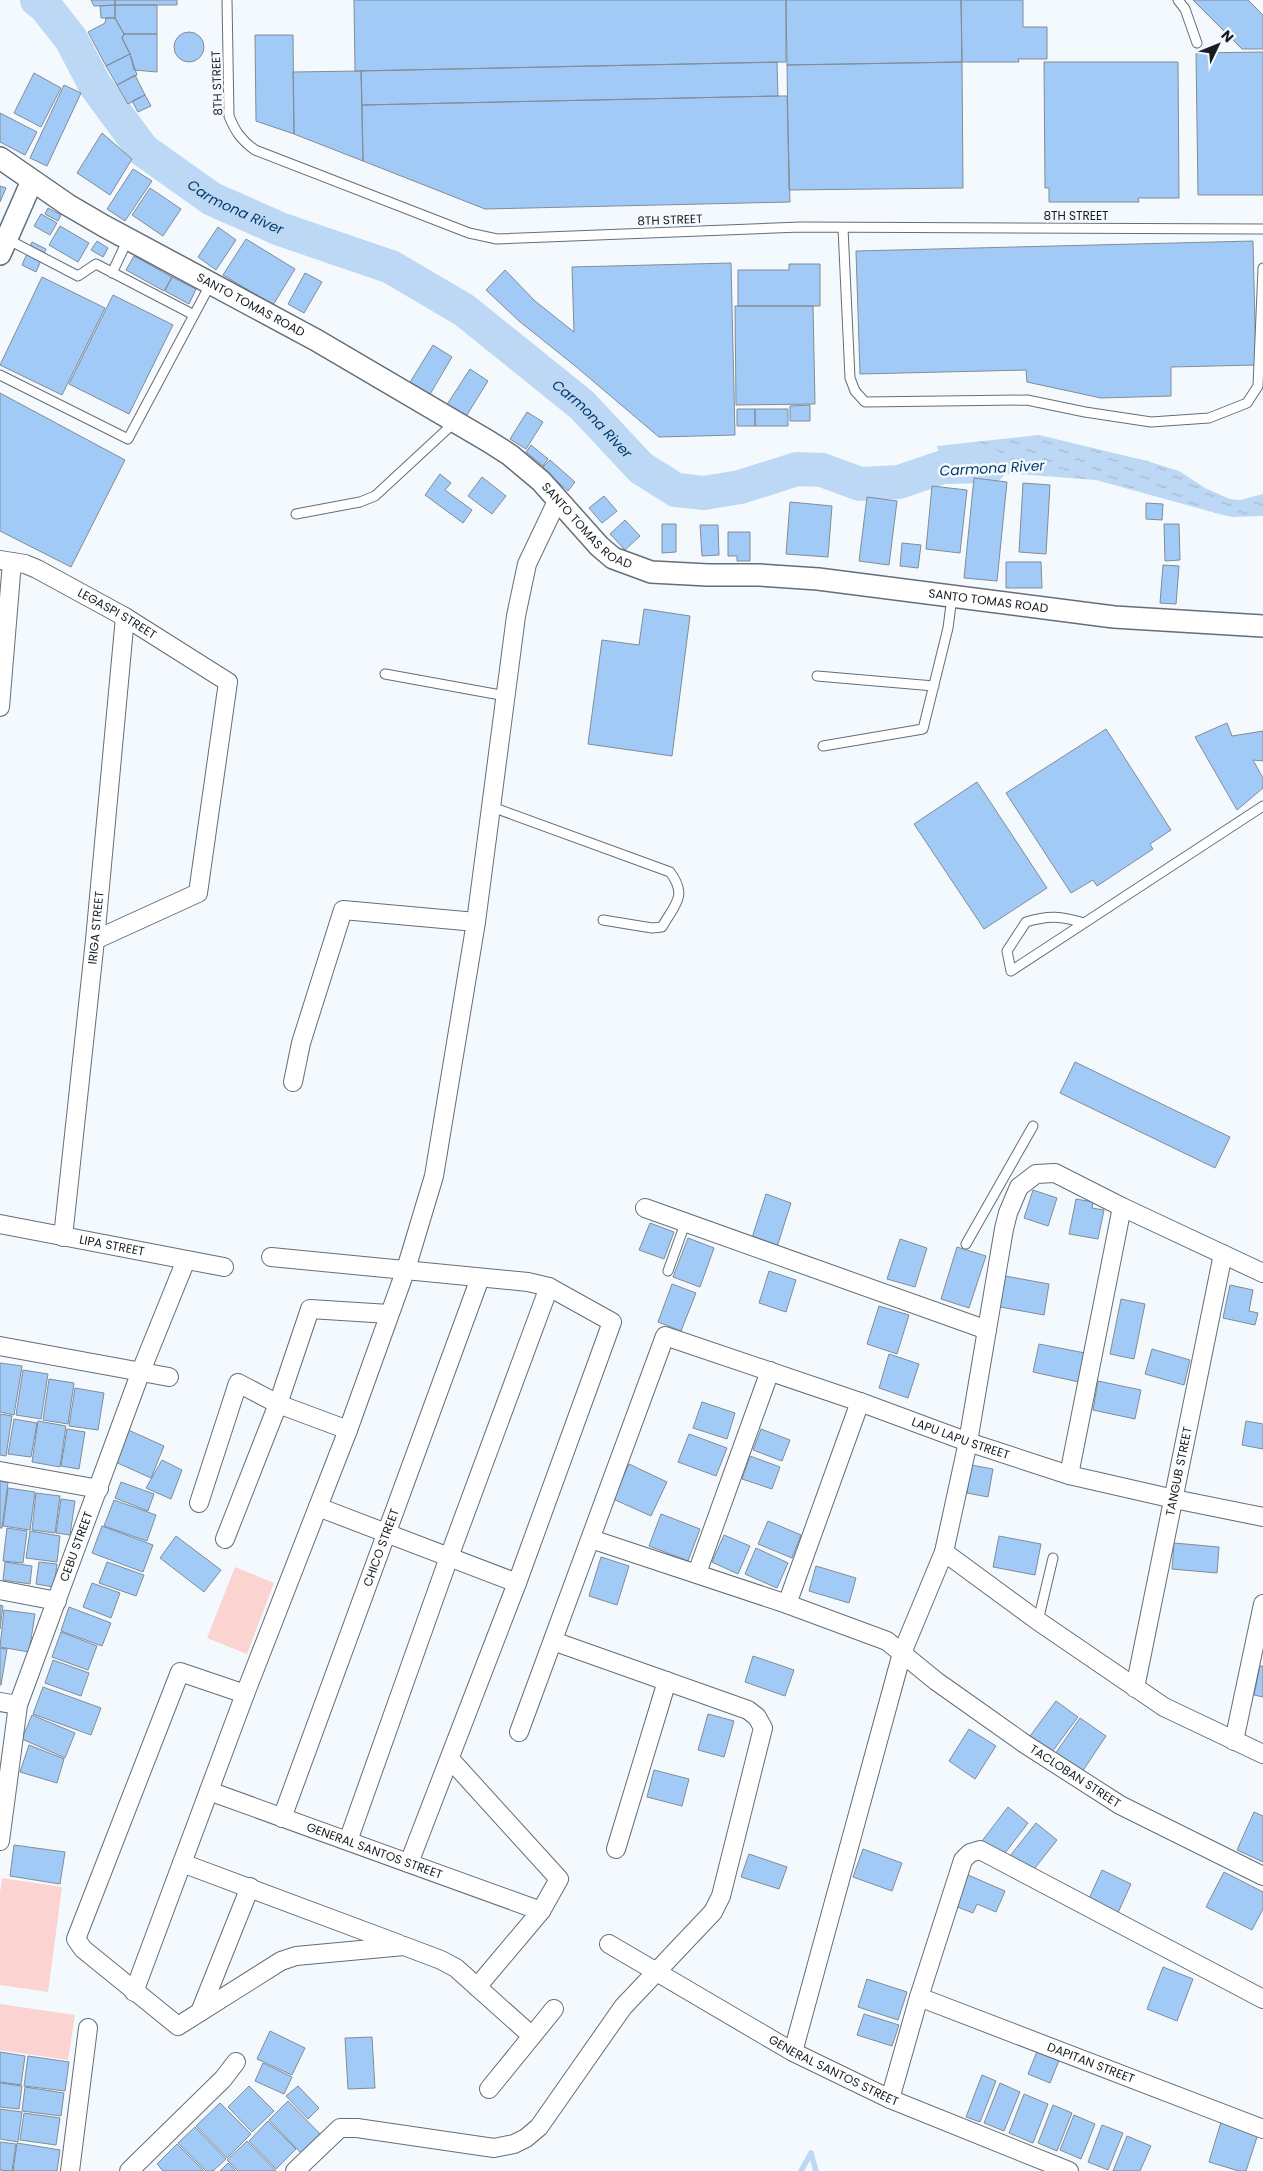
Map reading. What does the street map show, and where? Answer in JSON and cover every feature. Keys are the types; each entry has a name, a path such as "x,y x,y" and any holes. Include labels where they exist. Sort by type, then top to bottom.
{"street":[{"name":"SANTO TOMAS ROAD","path":"0,158 68,205 316,340 510,455 541,481 599,546 613,558 651,572 759,575 818,579 1114,617 1263,626"},
{"path":"3,247 32,181"},
{"path":"134,1992 245,1694 348,1430 406,1269 434,1176 476,922 516,616 527,564 558,499"},
{"path":"0,707 6,561"},
{"name":"LEGASPI STREET","path":"6,561 37,569 125,617 228,682 198,893 95,940"},
{"name":"IRIGA STREET","path":"64,1237 95,940 125,617"},
{"path":"293,1082 300,1043 343,910 476,922"},
{"path":"793,2052 902,1653 944,1552 968,1442 986,1330 1008,1213 1019,1188 1036,1174 1055,1173 1122,1207 1263,1273"},
{"path":"1069,1475 1122,1207"},
{"path":"645,1208 986,1330"},
{"name":"LIPA STREET","path":"0,1224 224,1267"},
{"name":"TANGUB STREET","path":"1135,1688 1223,1254"},
{"path":"271,1257 528,1282 549,1287 571,1297 612,1322 517,1583 409,1863"},
{"name":"CEBU STREET","path":"0,1841 18,1705 99,1490 141,1371 186,1260"},
{"name":"CHICO STREET","path":"282,1818 480,1278"},
{"path":"348,1841 449,1557 549,1287"},
{"path":"225,1539 278,1404 310,1309 390,1314"},
{"name":"LAPU LAPU STREET","path":"591,1539 665,1336 860,1402 968,1442 1069,1475 1263,1517"},
{"path":"0,1346 168,1377"},
{"path":"697,1573 770,1371"},
{"path":"198,1503 238,1383 278,1404 348,1430"},
{"path":"787,1604 860,1402"},
{"path":"0,1471 99,1490"},
{"path":"318,1507 517,1583"},
{"path":"519,1732 591,1539"},
{"name":"TACLOBAN STREET","path":"591,1539 787,1604 887,1641 936,1681 1024,1744 1120,1805 1263,1876"},
{"path":"944,1552 1038,1621 1164,1707 1263,1754"},
{"path":"0,1590 57,1602"},
{"path":"1234,1741 1263,1604"},
{"path":"295,2171 340,2128 357,2128 494,2148 514,2144 526,2138 548,2116 612,2021 655,1972 713,1912 721,1896 763,1728 748,1710 553,1641"},
{"path":"245,1694 180,1672 76,1939 83,1949 178,2026 281,1961 296,1956 404,1946"},
{"path":"616,1849 667,1681"},
{"path":"0,1702 18,1705"},
{"path":"450,1759 559,1879 542,1911 477,1987"},
{"name":"GENERAL SANTOS STREET","path":"209,1791 542,1911"},
{"path":"890,2099 919,1997 963,1860 970,1853 980,1850 1263,1999"},
{"path":"182,1863 441,1960 456,1968 532,2036"},
{"path":"200,2012 250,1887"},
{"name":"GENERAL SANTOS STREET","path":"609,1944 793,2052 890,2099 1069,2171"},
{"name":"DAPITAN STREET","path":"919,1997 1263,2128"},
{"path":"489,2089 554,2008"},
{"path":"70,2171 88,2028"},
{"path":"130,2171 223,2079 236,2062"}],"lane":[{"name":"8TH STREET","path":"227,0 228,116 236,134 243,141 255,150 468,233 497,239 801,228 1263,229"},
{"path":"1178,0 1185,9 1197,43"},
{"path":"843,228 850,378 854,391 865,402 1027,400 1085,412 1151,422 1209,418 1248,403 1258,386 1263,268"},
{"path":"112,273 128,239"},
{"path":"3,247 78,276 96,264 194,315"},
{"path":"0,375 128,439 212,282"},
{"path":"296,514 360,502 375,496 455,422"},
{"path":"823,746 923,729 948,628 952,596"},
{"path":"386,674 506,696"},
{"path":"817,676 934,686"},
{"path":"1084,923 1062,916 1026,922 1007,951 1012,971 1263,806"},
{"path":"492,807 670,872 679,884 680,895 662,927 652,928 603,920"},
{"path":"966,1244 1033,1126"},
{"path":"1007,1171 1025,1182"},
{"path":"668,1271 686,1222"},
{"path":"1038,1621 1053,1558"}],"shaded area":[{"path":"235,1567 274,1583 247,1654 207,1638"},
{"path":"2,1878 62,1887 48,1992 0,1985 0,1893"},
{"path":"0,2004 75,2015 68,2060 0,2050"}],"water":[{"path":"1039,435 1147,461 1179,471 1205,488 1230,499 1240,500 1263,494 1263,516 1234,517 1223,515 1096,480 1018,474 944,474 937,446"}],"building":[{"path":"91,0 115,0 115,5 94,6"},
{"path":"115,0 177,0 177,5 115,5"},
{"path":"354,0 786,0 786,62 355,71"},
{"path":"786,0 961,0 962,62 787,65"},
{"path":"961,0 1023,0 1023,27 1047,27 1047,59 1018,59 1019,62 962,62"},
{"path":"1193,0 1248,0 1263,15 1263,49 1242,49"},
{"path":"115,5 115,18 101,18 100,6"},
{"path":"115,5 157,5 157,34 124,34 115,18"},
{"path":"106,18 115,18 124,34 122,38 130,54 106,66 88,32 105,23"},
{"path":"189,32 200,36 204,47 200,58 189,62 178,58 174,47 178,36"},
{"path":"124,34 157,34 157,72 134,70 130,54 122,38"},
{"path":"255,35 293,35 294,134 256,121"},
{"path":"1263,52 1263,195 1198,195 1196,53"},
{"path":"130,54 137,75 117,85 106,66"},
{"path":"777,62 778,96 362,105 361,71"},
{"path":"962,62 963,188 789,190 787,65"},
{"path":"1044,62 1178,62 1179,198 1138,198 1139,202 1049,202 1049,188 1045,188"},
{"path":"361,71 363,161 294,134 293,72"},
{"path":"34,73 61,88 41,127 14,113"},
{"path":"135,75 145,95 128,104 117,85"},
{"path":"64,85 81,93 47,166 30,158"},
{"path":"145,95 151,106 138,112 132,101"},
{"path":"787,96 790,202 485,209 363,161 362,105"},
{"path":"0,113 37,132 25,155 0,142"},
{"path":"102,133 132,159 110,195 77,173"},
{"path":"133,169 152,181 125,221 107,209"},
{"path":"0,186 6,188 0,202"},
{"path":"150,188 181,209 163,236 132,215"},
{"path":"48,208 61,215 58,221 45,214"},
{"path":"41,214 57,223 50,235 34,226"},
{"path":"60,226 89,243 78,262 49,245"},
{"path":"218,227 236,240 216,270 198,257"},
{"path":"246,239 295,269 273,305 223,275"},
{"path":"97,241 108,248 103,257 91,250"},
{"path":"1253,241 1256,365 1171,367 1171,396 1101,398 1027,382 1026,370 860,374 856,251"},
{"path":"32,242 46,249 36,272 22,265"},
{"path":"134,256 172,277 164,291 126,270"},
{"path":"731,263 735,435 659,437 519,321 486,290 505,270 535,301 574,332 572,267"},
{"path":"789,264 820,264 820,306 738,306 738,270 789,270"},
{"path":"305,273 322,282 304,313 288,304"},
{"path":"42,277 105,308 62,395 0,365"},
{"path":"172,277 196,289 189,304 165,291"},
{"path":"113,295 173,325 129,414 69,384"},
{"path":"735,306 813,306 815,404 736,405"},
{"path":"433,345 452,357 429,396 409,384"},
{"path":"470,369 488,381 465,418 446,406"},
{"path":"0,393 125,460 71,567 0,531"},
{"path":"810,405 810,421 790,421 790,406"},
{"path":"737,409 755,409 755,426 737,426"},
{"path":"755,409 788,409 788,426 755,426"},
{"path":"527,412 543,422 526,449 510,439"},
{"path":"531,445 548,459 543,466 526,452"},
{"path":"550,460 575,482 568,491 542,468"},
{"path":"440,474 451,483 445,490 472,510 463,523 425,495"},
{"path":"482,477 506,496 492,514 468,496"},
{"path":"974,478 1007,482 997,581 964,578"},
{"path":"1023,483 1050,485 1046,554 1019,552"},
{"path":"932,486 967,490 960,553 926,549"},
{"path":"604,496 617,511 602,523 589,508"},
{"path":"867,497 897,501 889,565 859,561"},
{"path":"790,502 832,506 828,557 786,554"},
{"path":"1146,503 1163,504 1162,520 1146,519"},
{"path":"625,520 640,536 625,550 610,534"},
{"path":"662,524 676,524 676,552 662,553"},
{"path":"1164,524 1179,524 1180,560 1165,561"},
{"path":"700,525 718,525 719,555 702,556"},
{"path":"728,532 750,532 750,561 737,561 737,556 728,556"},
{"path":"902,543 921,545 918,568 900,566"},
{"path":"1006,562 1041,562 1042,588 1006,588"},
{"path":"1163,565 1179,566 1176,604 1160,603"},
{"path":"644,609 690,616 672,756 588,744 602,640 639,645"},
{"path":"1227,723 1232,736 1263,731 1263,761 1253,760 1263,778 1263,788 1237,810 1195,737"},
{"path":"1106,729 1171,830 1150,844 1153,849 1097,886 1093,880 1071,893 1006,793"},
{"path":"977,782 1047,888 984,929 914,824"},
{"path":"1075,1062 1230,1137 1215,1168 1060,1093"},
{"path":"1033,1190 1057,1198 1048,1226 1024,1218"},
{"path":"766,1194 791,1203 777,1247 752,1238"},
{"path":"1076,1199 1093,1202 1092,1208 1104,1210 1098,1239 1069,1234"},
{"path":"650,1223 674,1232 664,1259 639,1250"},
{"path":"688,1238 714,1248 700,1287 673,1277"},
{"path":"900,1239 927,1248 915,1287 887,1279"},
{"path":"957,1247 986,1256 969,1308 941,1299"},
{"path":"769,1271 796,1280 786,1312 759,1303"},
{"path":"1005,1276 1049,1284 1044,1315 1000,1307"},
{"path":"672,1284 696,1293 681,1331 658,1322"},
{"path":"1230,1285 1253,1290 1249,1311 1258,1313 1255,1325 1223,1318"},
{"path":"1121,1299 1145,1304 1134,1359 1110,1354"},
{"path":"879,1306 909,1315 897,1354 867,1344"},
{"path":"1039,1344 1085,1353 1079,1382 1033,1372"},
{"path":"1152,1349 1190,1360 1184,1385 1145,1374"},
{"path":"889,1354 919,1364 908,1398 879,1388"},
{"path":"0,1363 22,1366 14,1415 0,1412"},
{"path":"23,1370 48,1374 41,1419 16,1415"},
{"path":"49,1379 74,1383 68,1424 43,1420"},
{"path":"1098,1381 1141,1390 1135,1419 1093,1410"},
{"path":"75,1388 104,1393 98,1430 69,1426"},
{"path":"702,1402 735,1413 727,1439 693,1428"},
{"path":"0,1414 12,1416 6,1456 0,1455"},
{"path":"14,1419 37,1423 31,1457 8,1454"},
{"path":"38,1421 66,1426 60,1467 32,1462"},
{"path":"1246,1421 1263,1424 1263,1449 1242,1445"},
{"path":"67,1429 85,1432 79,1469 61,1466"},
{"path":"126,1429 164,1446 151,1478 111,1460"},
{"path":"761,1429 790,1440 782,1461 753,1450"},
{"path":"689,1434 727,1448 716,1476 678,1462"},
{"path":"750,1456 780,1467 772,1489 742,1479"},
{"path":"162,1460 182,1470 171,1499 146,1488"},
{"path":"629,1464 667,1482 651,1516 613,1499"},
{"path":"971,1465 993,1469 988,1497 967,1493"},
{"path":"0,1481 8,1483 2,1528 0,1528"},
{"path":"121,1482 154,1494 148,1511 115,1498"},
{"path":"8,1488 35,1492 30,1530 3,1526"},
{"path":"36,1493 60,1496 55,1533 32,1530"},
{"path":"61,1499 75,1501 70,1535 56,1533"},
{"path":"114,1500 156,1515 147,1541 104,1526"},
{"path":"661,1514 700,1529 688,1561 649,1546"},
{"path":"768,1521 801,1535 792,1558 758,1544"},
{"path":"102,1526 153,1545 143,1572 92,1553"},
{"path":"7,1528 27,1531 23,1563 3,1561"},
{"path":"30,1531 60,1536 57,1562 26,1558"},
{"path":"724,1535 750,1546 738,1574 712,1562"},
{"path":"176,1536 221,1570 204,1592 160,1558"},
{"path":"999,1536 1041,1544 1035,1575 993,1567"},
{"path":"1174,1543 1219,1547 1217,1573 1172,1569"},
{"path":"756,1548 788,1563 777,1588 745,1574"},
{"path":"601,1557 629,1566 617,1605 589,1596"},
{"path":"5,1562 32,1566 30,1584 3,1580"},
{"path":"39,1562 57,1564 54,1587 36,1584"},
{"path":"107,1562 144,1575 136,1596 99,1583"},
{"path":"816,1566 856,1578 849,1603 809,1591"},
{"path":"92,1583 120,1593 111,1618 83,1607"},
{"path":"0,1605 3,1606 0,1629"},
{"path":"69,1607 111,1623 102,1646 61,1631"},
{"path":"4,1610 35,1614 29,1652 0,1647"},
{"path":"61,1632 97,1646 88,1670 52,1657"},
{"path":"0,1648 7,1649 1,1685 0,1685"},
{"path":"753,1656 794,1670 785,1696 745,1682"},
{"path":"53,1660 89,1673 81,1696 45,1683"},
{"path":"1260,1666 1263,1666 1263,1697 1254,1695"},
{"path":"43,1687 101,1708 91,1735 33,1714"},
{"path":"1056,1701 1078,1717 1052,1752 1030,1736"},
{"path":"708,1714 734,1721 724,1757 698,1750"},
{"path":"32,1715 75,1733 65,1758 22,1739"},
{"path":"1080,1718 1106,1736 1082,1772 1055,1754"},
{"path":"969,1729 996,1746 975,1779 949,1761"},
{"path":"29,1745 64,1759 57,1783 20,1772"},
{"path":"654,1770 689,1779 682,1806 647,1797"},
{"path":"1008,1807 1028,1823 1002,1857 982,1841"},
{"path":"1254,1812 1263,1816 1263,1862 1237,1850"},
{"path":"1036,1823 1057,1840 1031,1873 1010,1856"},
{"path":"14,1845 65,1852 60,1884 10,1876"},
{"path":"863,1849 902,1863 892,1891 853,1877"},
{"path":"749,1854 787,1867 779,1889 741,1877"},
{"path":"1102,1870 1131,1884 1117,1915 1088,1901"},
{"path":"1224,1872 1263,1892 1263,1909 1252,1930 1206,1907"},
{"path":"968,1875 1005,1891 996,1912 977,1904 973,1913 955,1906"},
{"path":"1163,1967 1193,1979 1177,2021 1147,2009"},
{"path":"867,1979 907,1992 898,2020 858,2007"},
{"path":"864,2014 899,2025 892,2046 857,2035"},
{"path":"270,2031 305,2048 292,2075 257,2059"},
{"path":"372,2037 375,2088 348,2089 345,2038"},
{"path":"1038,2049 1060,2058 1050,2083 1028,2074"},
{"path":"0,2052 25,2056 21,2085 0,2082"},
{"path":"28,2056 69,2062 65,2091 24,2086"},
{"path":"263,2063 292,2077 284,2094 255,2081"},
{"path":"982,2075 996,2081 980,2122 966,2117"},
{"path":"0,2083 22,2086 19,2109 0,2107"},
{"path":"1000,2083 1020,2092 1004,2131 984,2123"},
{"path":"249,2086 274,2111 252,2132 228,2107"},
{"path":"298,2086 319,2108 308,2119 286,2096"},
{"path":"25,2087 64,2093 61,2116 22,2111"},
{"path":"1024,2094 1048,2104 1033,2143 1009,2133"},
{"path":"288,2101 322,2136 303,2155 269,2120"},
{"path":"220,2103 251,2134 227,2158 196,2126"},
{"path":"1053,2105 1072,2113 1057,2151 1038,2143"},
{"path":"0,2109 22,2112 18,2142 0,2139"},
{"path":"24,2113 60,2118 56,2145 20,2140"},
{"path":"1074,2115 1095,2124 1081,2159 1060,2150"},
{"path":"268,2121 296,2149 276,2169 249,2141"},
{"path":"1221,2122 1258,2134 1246,2171 1239,2171 1209,2162"},
{"path":"1102,2125 1123,2133 1108,2170 1088,2162"},
{"path":"195,2127 226,2159 213,2171 206,2171 178,2143"},
{"path":"1127,2136 1151,2146 1140,2171 1113,2171"},
{"path":"247,2141 276,2171 238,2171 227,2160"},
{"path":"0,2142 16,2144 12,2171 0,2170"},
{"path":"17,2143 60,2150 57,2171 13,2171"},
{"path":"177,2144 204,2171 163,2171 157,2164"},
{"path":"228,2163 236,2171 220,2171"}],"waterway":[{"name":"Carmona River","path":"37,0 45,6 71,39 95,85 143,150 212,199 280,229 391,267 464,310 582,405 641,468 676,490 704,493 740,487 797,469 822,470 860,484 899,482 943,467 990,466"},
{"path":"801,2171 811,2153 816,2171"}]}
